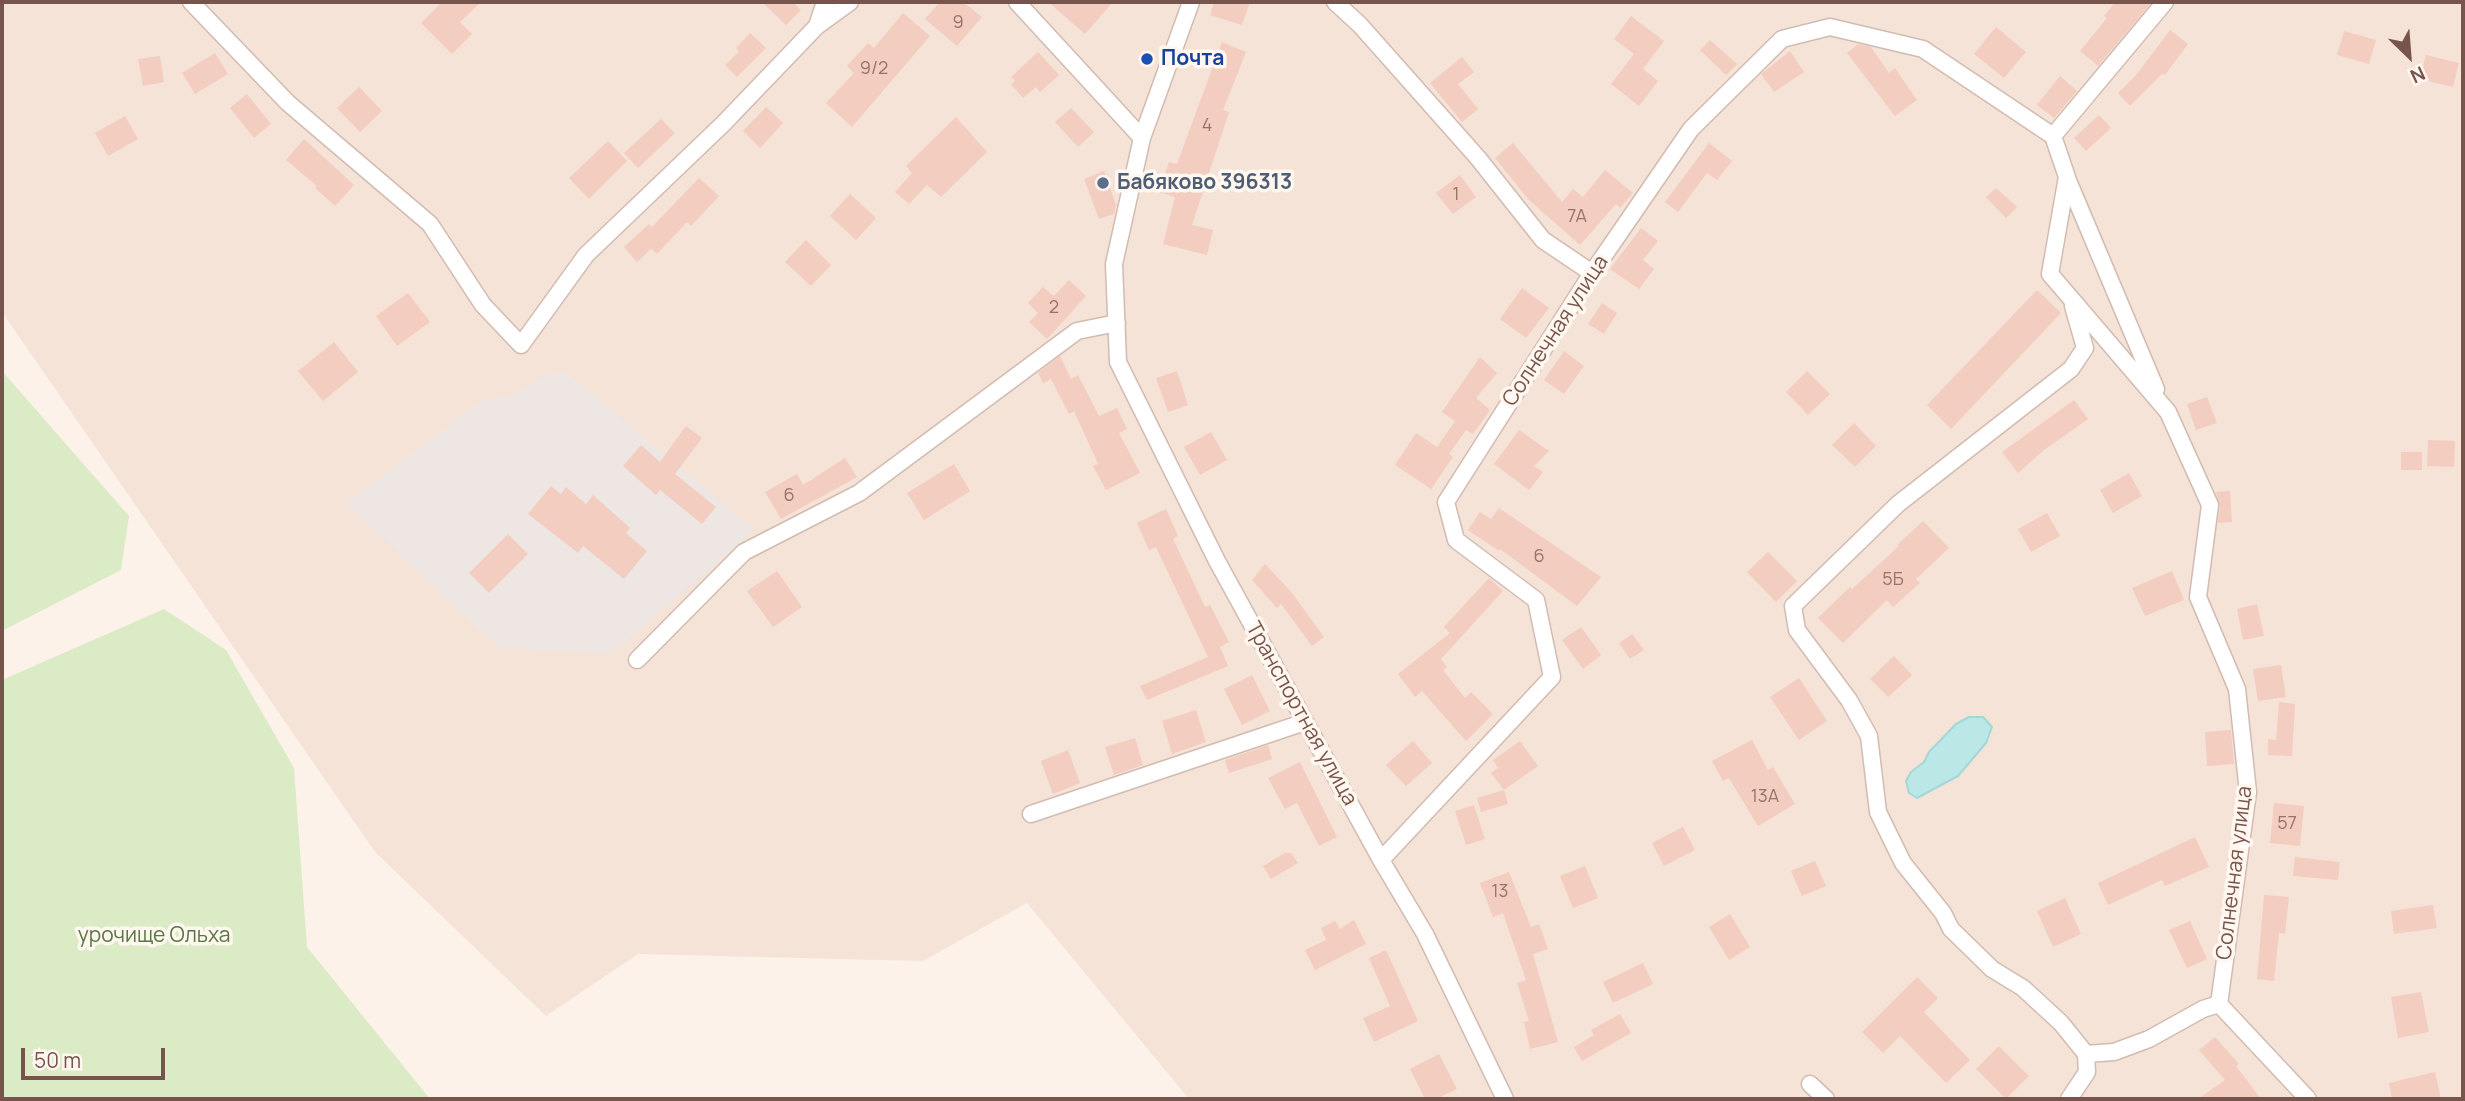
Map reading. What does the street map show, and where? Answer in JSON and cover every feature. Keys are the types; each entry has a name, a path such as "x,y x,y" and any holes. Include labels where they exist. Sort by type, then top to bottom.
{"street":[{"path":"191,2 288,103 430,223 483,304 521,345 586,255 723,124 817,26 850,2"},
{"path":"817,26 825,2"},
{"path":"1017,2 1142,138"},
{"name":"Транспортная улица","path":"1191,2 1142,138 1114,264 1118,362 1217,561 1381,860 1425,934 1505,1099"},
{"path":"1335,2 1360,25 1478,158 1543,240 1592,273"},
{"path":"2053,136 2165,2"},
{"name":"Солнечная улица","path":"1381,860 1552,677 1536,600 1456,540 1446,502 1592,273 1691,129 1782,39 1830,27 1923,49 2053,136 2067,177 2050,274 2162,405 2210,505 2198,597 2237,689 2248,792 2219,1004"},
{"path":"2067,177 2162,405"},
{"path":"2069,1099 2087,1072 2086,1054 2061,1023 2023,988 1993,969 1951,929 1942,913 1903,863 1878,812 1869,736 1849,700 1797,630 1793,606 1898,505 2071,369 2085,348 2070,298"},
{"path":"637,660 744,552 859,493 1077,331 1117,323"},
{"path":"1031,814 1305,722"},
{"path":"2086,1054 2114,1052 2149,1039 2203,1009 2219,1004 2308,1099"},
{"path":"1810,1084 1826,1099"}],"shaded area":[{"path":"2,2 2463,2 2463,1099 1189,1099 1027,903 923,961 638,954 546,1016 375,852 2,312"},
{"path":"564,370 755,530 611,654 499,648 346,504 483,400 518,393 546,375"}],"green space":[{"path":"2,371 129,516 121,570 2,631"},
{"name":"урочище Ольха","path":"164,609 226,650 294,768 307,947 430,1099 2,1099 2,680"}],"water":[{"path":"1969,717 1983,717 1992,727 1986,743 1958,776 1917,798 1909,793 1906,781 1911,772 1924,762 1929,752 1956,724"}],"building":[{"path":"442,2 481,2 460,22 472,34 452,54 421,23"},
{"path":"762,2 793,2 801,10 786,25"},
{"path":"940,2 963,2 982,17 957,46 925,19"},
{"path":"1048,2 1113,2 1085,34"},
{"path":"1214,2 1250,2 1242,25 1210,15"},
{"path":"2115,2 2152,2 2098,66 2080,51 2107,18 2104,16"},
{"path":"903,13 930,36 852,127 826,103 854,73 847,66 868,43 874,48"},
{"path":"1631,16 1664,41 1643,69 1658,81 1639,106 1611,84 1634,54 1614,39"},
{"path":"1996,27 2026,52 2004,78 1974,54"},
{"path":"2170,30 2188,44 2165,75 2162,74 2130,106 2118,93 2137,74"},
{"path":"2344,31 2376,40 2369,64 2337,55"},
{"path":"750,33 766,48 737,77 725,65 739,52 736,48"},
{"path":"1710,40 1737,64 1726,75 1700,50"},
{"path":"1222,42 1246,52 1223,110 1229,112 1192,225 1213,230 1207,255 1163,244 1175,197 1159,192 1169,162 1177,164"},
{"path":"1858,44 1871,47 1889,73 1895,68 1917,100 1895,116 1847,53"},
{"path":"1790,51 1804,72 1774,92 1761,74"},
{"path":"1038,52 1059,75 1040,92 1036,87 1023,98 1011,84 1015,81 1011,77"},
{"path":"215,53 228,74 195,94 182,73"},
{"path":"2426,55 2459,63 2453,87 2420,79"},
{"path":"160,56 164,82 143,86 138,59"},
{"path":"1462,57 1474,72 1458,84 1478,109 1462,122 1430,83"},
{"path":"2060,76 2077,91 2054,118 2037,105"},
{"path":"359,87 382,111 360,132 337,108"},
{"path":"247,94 271,124 254,138 230,108"},
{"path":"766,107 783,123 760,148 743,131"},
{"path":"1071,108 1094,132 1078,147 1055,122"},
{"path":"2099,115 2111,128 2086,151 2074,138"},
{"path":"125,116 138,139 108,156 95,133"},
{"path":"956,117 987,152 941,197 927,185 909,204 895,192 912,173 906,166"},
{"path":"661,119 675,133 638,168 624,153"},
{"path":"304,139 354,185 335,206 315,188 317,186 286,160"},
{"path":"608,141 627,161 589,199 569,178"},
{"path":"1513,143 1562,202 1573,189 1583,197 1605,170 1633,193 1620,208 1616,204 1580,245 1529,200 1495,158"},
{"path":"1709,143 1732,161 1717,180 1707,173 1678,212 1665,202"},
{"path":"1104,171 1116,205 1114,214 1099,219 1084,179"},
{"path":"1460,175 1476,197 1453,214 1436,193"},
{"path":"699,178 719,196 691,226 687,222 657,254 651,249 637,262 624,247 649,224 652,227"},
{"path":"1996,188 2017,207 2006,218 1986,197"},
{"path":"850,194 876,218 856,240 830,216"},
{"path":"1641,228 1658,241 1643,260 1654,269 1639,289 1610,269"},
{"path":"806,240 831,265 811,286 785,262"},
{"path":"1069,280 1086,296 1047,339 1029,322 1038,313 1028,303 1043,287 1054,296"},
{"path":"1522,288 1549,308 1526,338 1500,319"},
{"path":"2037,290 2061,313 1951,429 1927,405"},
{"path":"408,293 430,322 397,346 376,316"},
{"path":"1602,303 1617,313 1604,334 1588,324"},
{"path":"334,342 358,372 323,401 298,371"},
{"path":"1564,351 1584,366 1564,394 1544,380"},
{"path":"1060,356 1071,379 1078,375 1099,416 1117,408 1127,429 1119,433 1140,473 1106,490 1093,466 1098,464 1074,411 1069,414 1051,379 1043,383 1038,373"},
{"path":"1480,357 1497,373 1476,398 1490,410 1473,434 1466,430 1449,454 1453,457 1431,489 1395,465 1416,433 1437,447 1455,421 1442,412"},
{"path":"1177,371 1188,405 1168,412 1156,378"},
{"path":"1807,371 1830,394 1808,415 1786,392"},
{"path":"2207,397 2217,423 2196,430 2187,404"},
{"path":"2074,400 2088,419 2044,450 2018,473 2002,452"},
{"path":"1854,423 1876,446 1855,467 1832,445"},
{"path":"686,426 702,438 675,474 716,507 702,524 660,490 656,495 623,466 641,445 660,462"},
{"path":"1519,430 1549,451 1534,466 1543,472 1529,490 1494,464"},
{"path":"1211,432 1227,460 1200,475 1184,447"},
{"path":"2428,440 2455,441 2454,467 2427,466"},
{"path":"2401,452 2422,452 2422,470 2401,470"},
{"path":"845,458 857,477 781,519 765,492 797,474 803,485"},
{"path":"954,464 970,491 924,520 907,493"},
{"path":"2129,473 2142,496 2113,513 2100,490"},
{"path":"551,486 561,494 566,487 586,504 593,495 630,528 626,533 647,551 624,579 583,546 578,553 528,514"},
{"path":"2230,491 2232,522 2218,523 2220,506 2216,492"},
{"path":"1499,508 1601,577 1577,606 1500,549 1499,551 1468,530 1480,512 1491,519"},
{"path":"1166,509 1178,536 1173,539 1205,607 1210,605 1229,642 1220,647 1228,666 1147,700 1140,686 1208,657 1156,547 1149,550 1137,523"},
{"path":"2047,513 2060,536 2031,552 2018,529"},
{"path":"1923,521 1949,548 1916,579 1920,583 1893,607 1887,600 1843,643 1818,618"},
{"path":"508,534 528,554 489,593 469,573"},
{"path":"1768,552 1797,581 1776,602 1747,572"},
{"path":"1265,564 1292,593 1324,637 1312,646 1281,604 1277,608 1252,580"},
{"path":"777,571 802,607 773,627 747,591"},
{"path":"2172,571 2184,600 2145,616 2132,588"},
{"path":"1489,578 1503,591 1441,659 1447,667 1443,670 1465,698 1471,692 1493,714 1466,741 1422,691 1415,697 1398,674 1450,633 1444,627"},
{"path":"2257,604 2264,636 2243,640 2237,609"},
{"path":"1581,627 1601,655 1583,669 1562,640"},
{"path":"1632,634 1644,650 1630,659 1619,643"},
{"path":"1894,656 1912,675 1888,697 1870,679"},
{"path":"2281,665 2286,697 2258,701 2253,669"},
{"path":"1252,675 1270,711 1242,725 1224,689"},
{"path":"1799,678 1827,721 1799,740 1770,697"},
{"path":"2279,702 2295,704 2292,756 2268,755 2268,739 2276,740"},
{"path":"1196,710 1206,742 1172,754 1162,721"},
{"path":"2231,730 2234,764 2207,766 2205,732"},
{"path":"1135,738 1143,765 1114,775 1105,747"},
{"path":"1752,740 1768,770 1773,767 1795,804 1758,826 1729,778 1723,781 1712,761"},
{"path":"1413,741 1432,763 1406,786 1386,765"},
{"path":"1520,741 1538,766 1504,790 1491,773 1498,768 1493,760"},
{"path":"1268,745 1272,759 1229,773 1225,760"},
{"path":"1068,750 1080,783 1053,794 1041,761"},
{"path":"1300,762 1337,837 1319,846 1297,803 1285,809 1268,778"},
{"path":"1504,790 1508,804 1481,812 1477,798"},
{"path":"2274,803 2304,806 2300,846 2270,843"},
{"path":"1474,805 1485,839 1466,845 1455,811"},
{"path":"1683,827 1695,850 1664,866 1652,843"},
{"path":"2195,837 2209,867 2165,886 2162,880 2108,905 2098,883"},
{"path":"1285,853 1291,853 1298,863 1271,879 1263,866"},
{"path":"2295,857 2340,862 2338,880 2293,876"},
{"path":"1815,861 1826,886 1802,896 1791,871"},
{"path":"1585,866 1598,898 1573,908 1560,876"},
{"path":"1509,872 1531,927 1539,924 1548,949 1533,954 1558,1042 1530,1049 1524,1022 1529,1021 1517,983 1526,980 1503,913 1493,917 1480,883"},
{"path":"2264,895 2289,897 2285,934 2279,933 2274,981 2257,979"},
{"path":"2065,898 2081,934 2053,947 2037,911"},
{"path":"2433,905 2437,928 2394,934 2391,911"},
{"path":"1730,914 1750,947 1729,960 1709,927"},
{"path":"1354,920 1366,944 1315,970 1305,950 1326,940 1321,928 1335,921 1340,929"},
{"path":"2190,921 2207,959 2187,968 2169,930"},
{"path":"1386,950 1418,1021 1374,1042 1363,1018 1390,1006 1369,958"},
{"path":"1643,963 1653,984 1613,1003 1603,982"},
{"path":"1917,977 1938,998 1924,1012 1970,1060 1946,1083 1900,1036 1883,1053 1862,1032"},
{"path":"2421,992 2429,1032 2398,1038 2391,997"},
{"path":"1620,1014 1631,1033 1582,1061 1574,1047 1594,1035 1591,1030"},
{"path":"2215,1037 2239,1064 2236,1066 2261,1099 2198,1099 2225,1080 2199,1050"},
{"path":"1999,1046 2029,1076 2006,1099 1976,1069"},
{"path":"1439,1054 1457,1089 1436,1099 1425,1099 1410,1069"},
{"path":"2435,1072 2441,1099 2392,1099 2389,1083"}],"place":[{"name":"Почта","path":"1147,59"},
{"name":"Бабяково 396313","path":"1103,183"}]}
